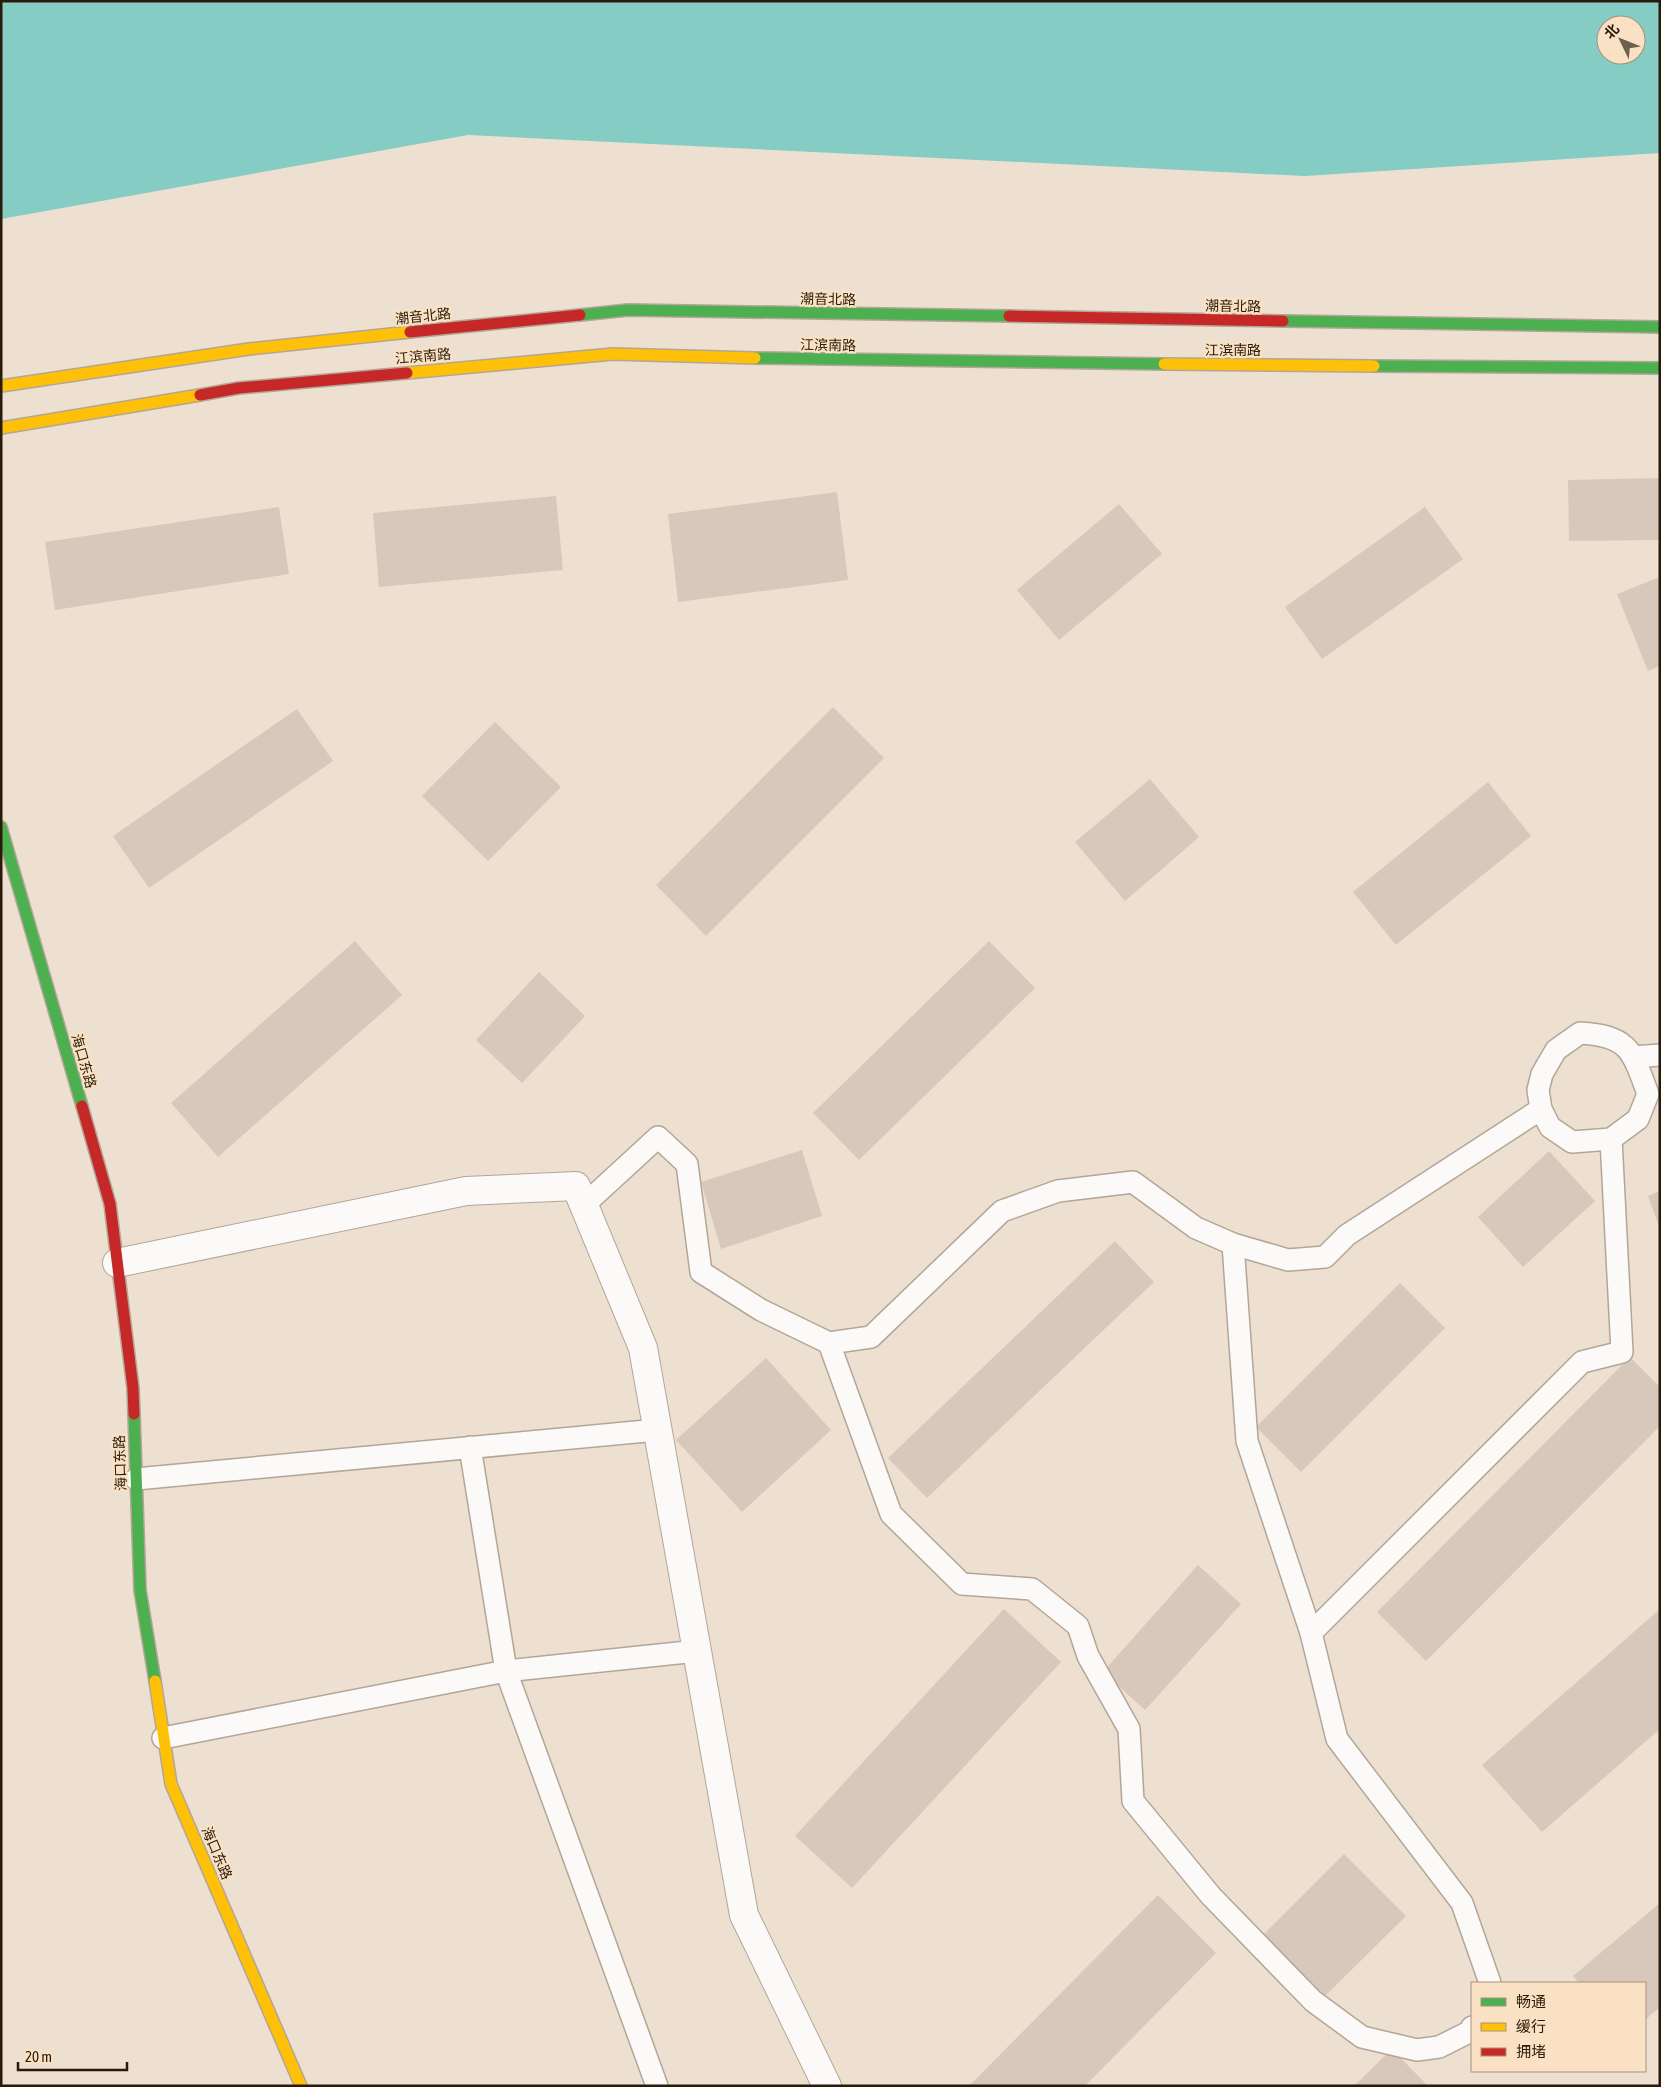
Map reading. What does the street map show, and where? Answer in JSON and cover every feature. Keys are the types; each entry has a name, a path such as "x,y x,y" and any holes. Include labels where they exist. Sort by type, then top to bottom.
{"main road":[{"name":"潮音北路","path":"1,386 249,349 628,310 1660,327"},
{"name":"江滨南路","path":"1,428 239,388 613,354 929,362 1660,368"},
{"name":"海口东路","path":"1,828 110,1204 133,1388 140,1590 171,1784 301,2086"}],"street":[{"path":"117,1263 466,1191 576,1186 643,1348 656,1430 744,1915 827,2086"}],"lane":[{"path":"1580,1033 1606,1035 1627,1046 1633,1057 1654,1094 1638,1119 1611,1139 1572,1142 1550,1128 1541,1109 1538,1090 1542,1074 1556,1050 1580,1033"},
{"path":"1633,1057 1660,1055"},
{"path":"584,1205 658,1137 688,1164 701,1272 760,1310 828,1343 871,1337 1002,1211 1058,1191 1133,1182 1196,1228 1233,1244 1288,1260 1325,1257 1347,1235 1541,1109"},
{"path":"1312,1633 1582,1362 1622,1352 1611,1139"},
{"path":"1233,1244 1247,1441 1312,1633 1337,1739 1462,1902 1490,1982"},
{"path":"828,1343 891,1514 962,1584 1032,1589 1078,1626 1088,1656 1128,1729 1133,1801 1211,1896 1313,2001 1362,2037 1417,2050 1439,2047 1471,2029"},
{"path":"136,1479 656,1430"},
{"path":"470,1447 506,1671 656,2086"},
{"path":"163,1738 506,1671 696,1651"}],"water":[{"path":"1,1 1660,1 1660,153 1305,176 468,135 1,219"}],"building":[{"path":"1660,478 1660,540 1569,541 1568,480"},
{"path":"837,492 848,580 678,602 668,514"},
{"path":"556,496 563,570 379,587 373,513"},
{"path":"1119,504 1162,554 1059,640 1017,590"},
{"path":"279,507 289,574 55,610 45,542"},
{"path":"1425,507 1463,559 1322,659 1285,607"},
{"path":"1660,577 1660,666 1648,671 1617,594"},
{"path":"833,707 884,758 706,936 656,885"},
{"path":"297,709 333,761 149,888 113,836"},
{"path":"495,722 561,787 488,861 422,796"},
{"path":"1150,779 1199,837 1125,901 1075,842"},
{"path":"1488,782 1531,836 1396,945 1353,892"},
{"path":"355,941 402,995 218,1157 171,1103"},
{"path":"989,941 1035,988 859,1160 813,1113"},
{"path":"539,972 585,1016 522,1083 476,1040"},
{"path":"802,1150 822,1216 721,1249 701,1182"},
{"path":"1549,1151 1595,1201 1523,1267 1478,1217"},
{"path":"1660,1191 1660,1229 1648,1196"},
{"path":"1115,1241 1154,1282 927,1498 888,1458"},
{"path":"1400,1283 1445,1328 1301,1472 1256,1427"},
{"path":"1630,1357 1660,1387 1660,1426 1426,1661 1377,1612"},
{"path":"766,1358 831,1430 742,1512 676,1440"},
{"path":"1198,1565 1241,1604 1145,1710 1103,1672"},
{"path":"1004,1609 1061,1662 852,1888 795,1836"},
{"path":"1660,1609 1660,1729 1542,1832 1482,1765"},
{"path":"1344,1854 1406,1916 1322,1999 1260,1938"},
{"path":"1158,1895 1216,1953 1085,2086 969,2086"},
{"path":"1660,1903 1660,2007 1646,2019 1646,1982 1578,1982 1573,1976"},
{"path":"1392,2049 1428,2086 1354,2086"}],"traffic: fast":[{"path":"580,315 628,310 1009,316"},
{"path":"1283,321 1660,327"},
{"path":"755,358 1164,364"},
{"path":"1374,366 1660,368"},
{"path":"1,827 82,1106"},
{"path":"134,1414 140,1590 155,1681"}],"traffic: slow":[{"path":"1,386 249,349 410,332"},
{"path":"407,373 613,354 755,358"},
{"path":"1164,364 1374,366"},
{"path":"1,428 200,395"},
{"path":"155,1681 171,1784 301,2086"}],"traffic: jam":[{"path":"410,332 580,315"},
{"path":"1009,316 1283,321"},
{"path":"200,395 239,388 407,373"},
{"path":"82,1106 110,1204 133,1388 134,1414"}]}
